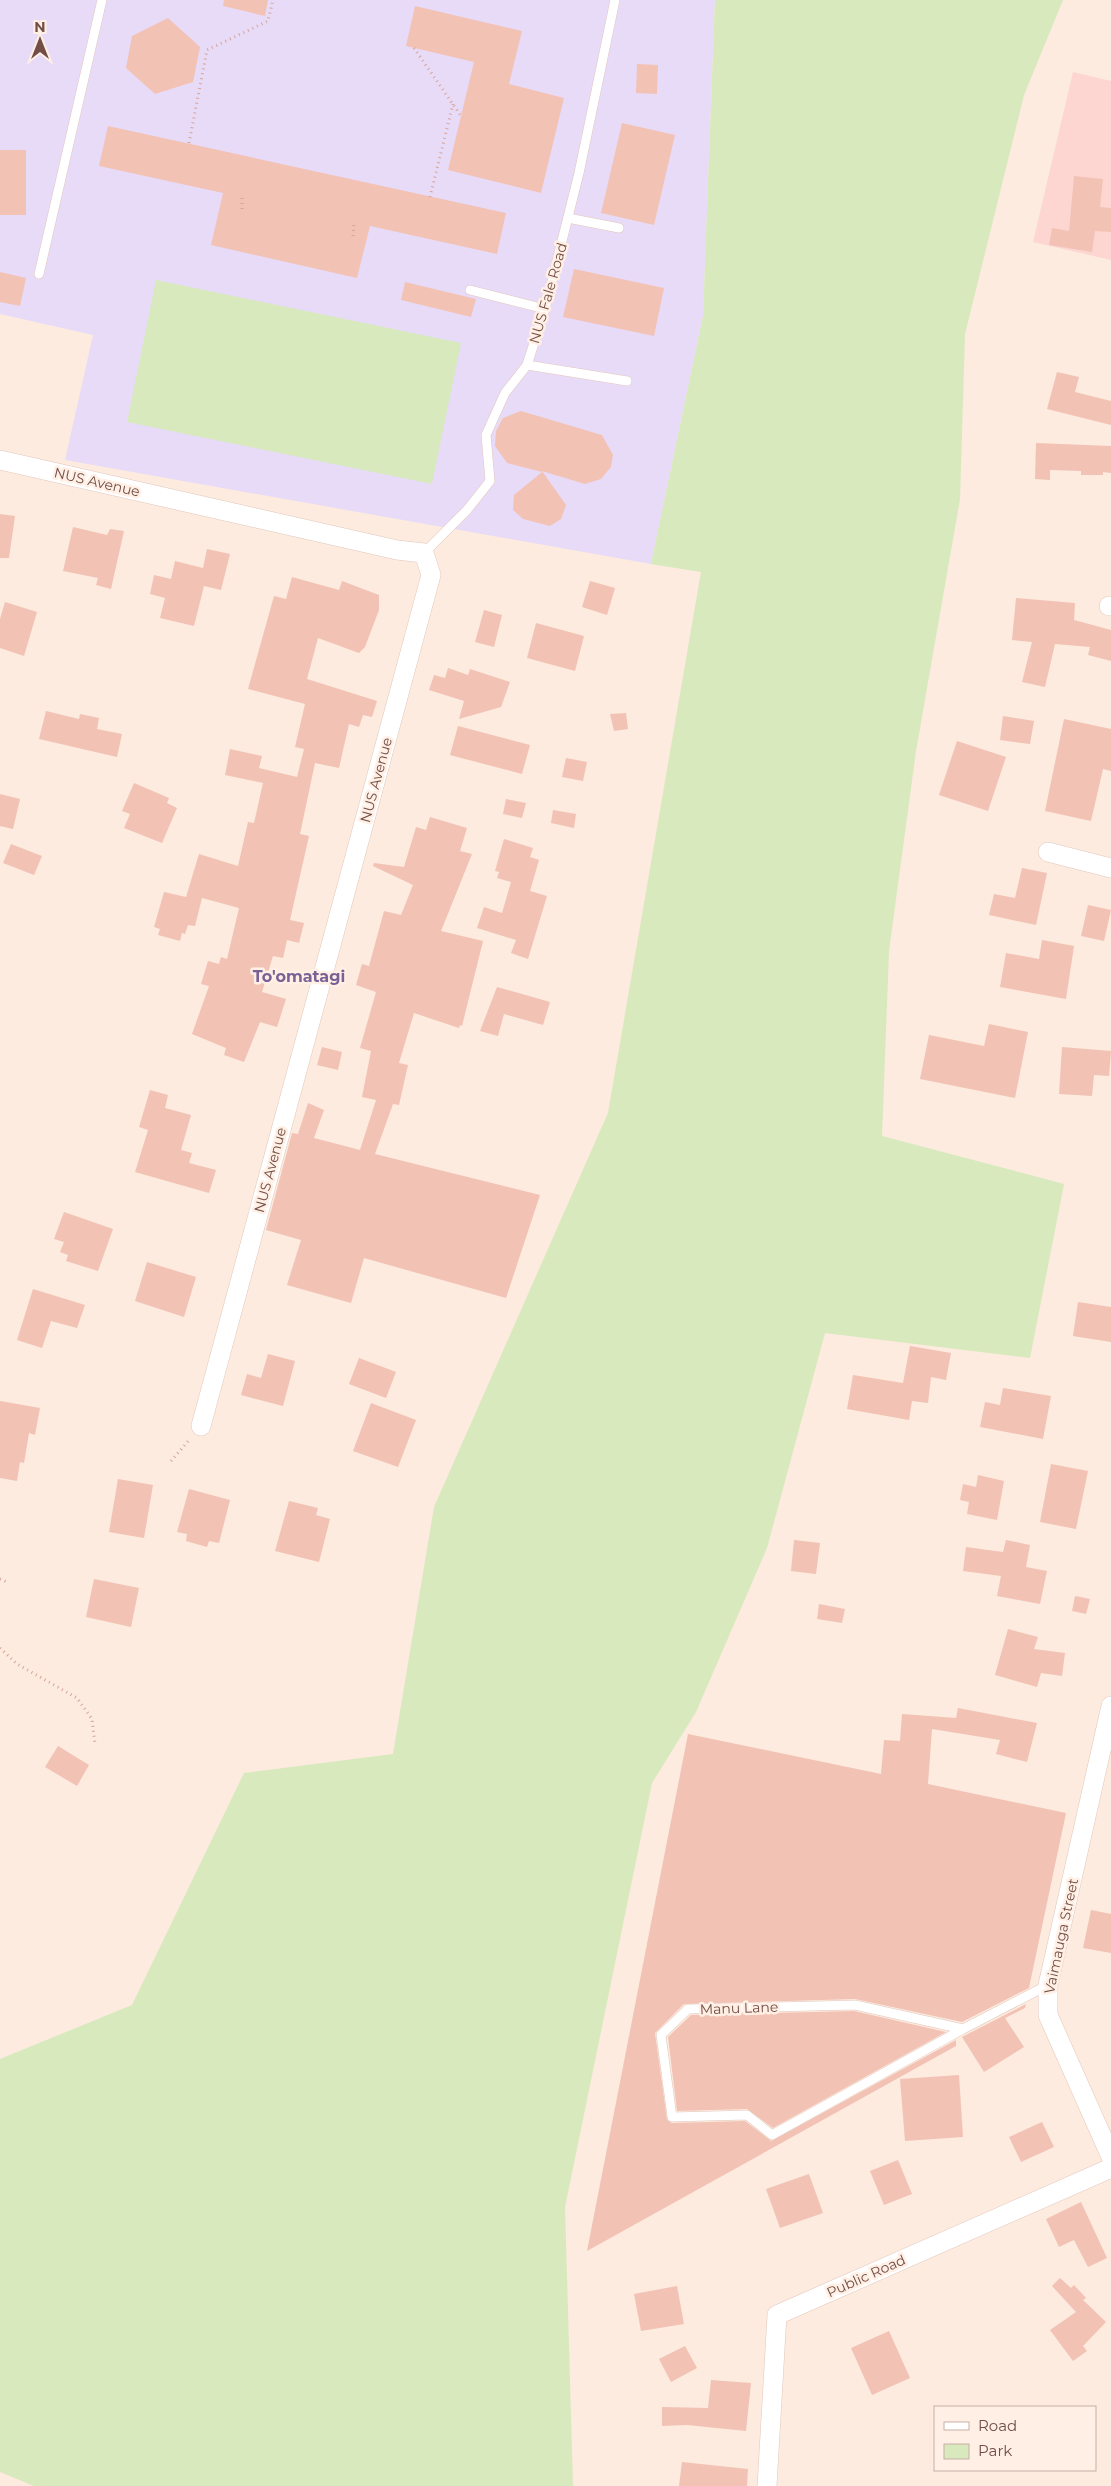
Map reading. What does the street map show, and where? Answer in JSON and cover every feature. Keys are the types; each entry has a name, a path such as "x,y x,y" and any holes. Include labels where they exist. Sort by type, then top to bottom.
{"street":[{"name":"NUS Avenue","path":"0,460 387,547 424,553 431,575 202,1426"},
{"path":"1048,852 1111,868"},
{"name":"Vaimauga Street","path":"1111,1706 1048,1985 1048,2015 1111,2156"},
{"name":"Public Road","path":"766,2486 777,2315 1111,2168"}],"lane":[{"path":"39,274 102,0"},
{"name":"NUS Fale Road","path":"424,553 467,510 490,481 486,436 505,393 527,365 545,308 568,218 615,0"},
{"path":"568,218 619,228"},
{"path":"470,290 545,308"},
{"path":"527,365 627,381"},
{"name":"Manu Lane","path":"963,2029 855,2005 688,2009 661,2035 672,2117 747,2115 772,2135 963,2029 1048,1985"}],"path":[{"path":"188,143 203,66 208,50 268,21 273,0"},
{"path":"414,48 461,116"},
{"path":"197,65 203,66"},
{"path":"430,197 453,104"},
{"path":"242,198 242,210"},
{"path":"353,236 354,222"},
{"path":"171,1461 202,1426"},
{"path":"0,1580 7,1582"},
{"path":"0,1648 17,1664 77,1698 92,1719 95,1744"}],"shaded area":[{"path":"0,0 715,0 703,316 651,564 65,460 93,335 0,314"},
{"path":"1073,72 1111,81 1111,260 1033,242"}],"green space":[{"path":"715,0 1063,0 1024,95 965,334 960,499 916,751 889,951 882,1136 1064,1184 1030,1358 825,1333 767,1548 696,1712 652,1783 565,2207 573,2486 34,2486 0,2472 0,2059 132,2005 244,1773 393,1754 434,1507 608,1113 701,572 651,564 703,316"},
{"path":"156,280 461,343 432,484 127,422"}],"building":[{"path":"224,0 268,0 265,16 223,6"},
{"path":"415,6 522,31 509,84 564,98 541,193 448,170 474,62 406,46"},
{"path":"168,18 200,47 193,82 155,94 126,68 132,36"},
{"path":"637,64 658,65 657,94 636,93"},
{"path":"622,123 675,135 654,225 601,213"},
{"path":"108,126 506,213 497,254 370,226 357,278 211,245 223,193 99,166"},
{"path":"0,150 26,150 26,215 0,215"},
{"path":"1074,176 1103,179 1100,207 1111,208 1111,232 1095,231 1092,252 1049,245 1052,228 1069,231"},
{"path":"574,269 664,288 654,336 563,317"},
{"path":"0,272 26,278 20,306 0,302"},
{"path":"405,282 476,299 471,317 401,300"},
{"path":"1057,372 1079,377 1075,392 1111,401 1111,425 1047,409"},
{"path":"521,411 602,435 613,455 611,467 601,479 585,484 542,471 566,505 561,519 550,526 523,519 513,510 514,495 542,472 507,463 495,446 496,431 503,418"},
{"path":"1036,443 1111,446 1111,473 1103,472 1103,475 1081,475 1081,471 1050,470 1050,480 1035,479"},
{"path":"0,514 15,516 9,558 0,558"},
{"path":"73,527 107,535 110,529 124,531 111,589 96,585 98,578 63,571"},
{"path":"207,549 230,554 221,590 204,586 194,626 160,618 165,598 150,594 154,575 171,579 175,561 203,568"},
{"path":"292,577 339,590 342,581 379,595 379,610 365,647 359,653 318,638 307,679 377,701 372,717 363,715 359,727 349,724 339,768 315,763 300,834 309,836 290,920 304,923 299,943 287,940 283,958 273,956 262,992 286,999 277,1027 260,1022 244,1062 224,1055 226,1048 192,1034 209,986 201,984 208,961 219,964 221,957 227,959 239,908 202,898 195,926 188,925 185,934 182,933 180,941 158,935 160,929 154,927 164,892 186,897 199,854 238,866 248,822 254,823 263,783 225,775 230,749 262,756 259,768 297,777 304,749 295,747 305,704 248,689 274,596 286,599"},
{"path":"590,581 615,588 607,615 582,607"},
{"path":"1016,598 1075,603 1074,620 1111,630 1111,661 1088,655 1090,647 1055,644 1045,687 1022,682 1032,642 1012,640"},
{"path":"5,602 37,612 24,656 0,648 0,619"},
{"path":"484,610 502,615 494,647 475,642"},
{"path":"536,623 584,636 575,671 527,658"},
{"path":"448,668 468,675 470,669 510,682 501,707 459,719 464,701 429,690 434,675 445,678"},
{"path":"46,711 79,719 80,714 99,718 97,729 122,734 117,757 39,739"},
{"path":"626,713 628,729 614,731 610,714"},
{"path":"1003,716 1034,721 1030,744 1000,740"},
{"path":"1064,719 1111,729 1111,771 1103,769 1091,821 1045,811"},
{"path":"458,726 530,745 522,774 450,755"},
{"path":"957,741 1006,757 988,811 939,795"},
{"path":"566,758 587,762 583,781 562,777"},
{"path":"134,783 169,798 167,803 177,808 162,843 124,828 130,814 122,811"},
{"path":"0,794 20,799 13,829 0,826"},
{"path":"506,799 526,803 522,818 503,814"},
{"path":"553,810 576,814 574,828 551,823"},
{"path":"430,817 467,828 460,851 472,854 441,931 483,941 462,1026 460,1025 459,1028 414,1013 399,1063 408,1065 399,1105 393,1104 375,1154 540,1195 506,1298 364,1258 351,1303 287,1285 301,1240 266,1230 292,1133 298,1134 308,1103 324,1110 314,1138 360,1150 376,1100 362,1097 371,1051 360,1048 376,992 356,985 362,964 369,966 384,911 401,915 413,885 373,866 374,863 404,867 416,827 426,830"},
{"path":"504,839 533,848 530,857 539,860 530,891 547,896 528,959 511,953 516,940 477,928 484,907 502,913 511,882 497,878 499,872 495,871"},
{"path":"11,844 42,856 34,875 3,863"},
{"path":"1022,868 1047,873 1036,925 989,915 994,894 1015,898"},
{"path":"1088,905 1111,910 1104,941 1081,936"},
{"path":"1042,940 1074,946 1066,999 1000,987 1006,953 1039,959"},
{"path":"497,987 550,1002 543,1025 504,1014 498,1036 480,1031"},
{"path":"989,1024 1028,1032 1015,1098 920,1079 929,1035 984,1046"},
{"path":"322,1047 342,1052 338,1070 317,1065"},
{"path":"1062,1047 1111,1051 1109,1076 1094,1075 1092,1096 1059,1094"},
{"path":"150,1090 168,1095 165,1108 191,1115 181,1150 192,1153 189,1163 216,1170 209,1193 135,1172 148,1130 139,1127"},
{"path":"64,1212 113,1229 98,1271 66,1261 68,1255 60,1252 64,1242 54,1239"},
{"path":"147,1262 196,1277 184,1317 135,1301"},
{"path":"33,1289 85,1305 77,1328 51,1321 42,1348 17,1340"},
{"path":"1078,1302 1111,1307 1111,1342 1073,1336"},
{"path":"910,1346 951,1353 946,1380 931,1377 928,1403 912,1401 909,1420 847,1409 853,1375 903,1383"},
{"path":"268,1354 295,1361 283,1406 241,1395 247,1374 261,1378"},
{"path":"359,1358 396,1372 386,1398 349,1384"},
{"path":"1003,1388 1051,1396 1043,1439 980,1427 985,1402 1000,1405"},
{"path":"0,1401 40,1408 35,1435 29,1433 24,1463 20,1462 17,1481 0,1478"},
{"path":"371,1403 416,1420 398,1467 353,1451"},
{"path":"1051,1464 1088,1471 1076,1529 1040,1522"},
{"path":"978,1475 1004,1481 997,1520 967,1514 969,1502 960,1500 963,1484 976,1487"},
{"path":"118,1479 153,1485 144,1538 109,1532"},
{"path":"189,1489 230,1500 219,1543 209,1541 207,1547 186,1541 187,1534 177,1532"},
{"path":"289,1501 318,1508 316,1515 330,1519 319,1562 275,1551"},
{"path":"794,1540 820,1543 816,1574 791,1571"},
{"path":"1006,1540 1030,1545 1026,1567 1047,1571 1040,1604 997,1596 1001,1576 963,1571 966,1547 1003,1552"},
{"path":"94,1579 139,1588 131,1627 86,1617"},
{"path":"1075,1596 1090,1599 1086,1614 1072,1611"},
{"path":"819,1604 845,1609 842,1623 817,1619"},
{"path":"1008,1629 1038,1637 1034,1649 1065,1653 1062,1676 1041,1673 1037,1687 995,1675"},
{"path":"958,1708 1037,1723 1027,1762 996,1754 1000,1740 932,1729 928,1784 1066,1813 1029,1988 962,2022 855,1999 684,2004 655,2033 667,2120 672,2123 745,2121 771,2141 956,2040 956,2046 587,2251 688,1734 881,1774 884,1740 900,1741 902,1714 956,1718"},
{"path":"58,1746 89,1765 77,1786 45,1767"},
{"path":"1091,1910 1111,1914 1111,1953 1083,1948"},
{"path":"1026,2004 1025,2008 1005,2018 1024,2047 984,2072 962,2037"},
{"path":"854,2011 946,2032 773,2128 747,2109 677,2111 668,2037 691,2015"},
{"path":"959,2075 963,2137 905,2141 900,2079"},
{"path":"1042,2122 1054,2147 1021,2162 1009,2137"},
{"path":"898,2160 912,2194 884,2205 870,2171"},
{"path":"809,2174 823,2213 780,2228 766,2189"},
{"path":"1081,2202 1107,2258 1088,2267 1074,2240 1059,2247 1046,2219"},
{"path":"1060,2278 1071,2288 1074,2285 1086,2298 1083,2300 1106,2322 1083,2346 1087,2351 1073,2361 1050,2330 1076,2312 1052,2286"},
{"path":"677,2286 684,2324 641,2331 634,2294"},
{"path":"889,2331 910,2378 872,2395 851,2348"},
{"path":"685,2346 697,2368 671,2382 659,2359"},
{"path":"711,2380 751,2383 746,2431 687,2425 662,2426 662,2407 708,2408"},
{"path":"682,2462 748,2469 747,2486 679,2486"}],"district":[{"name":"To'omatagi","path":"299,976"}]}
